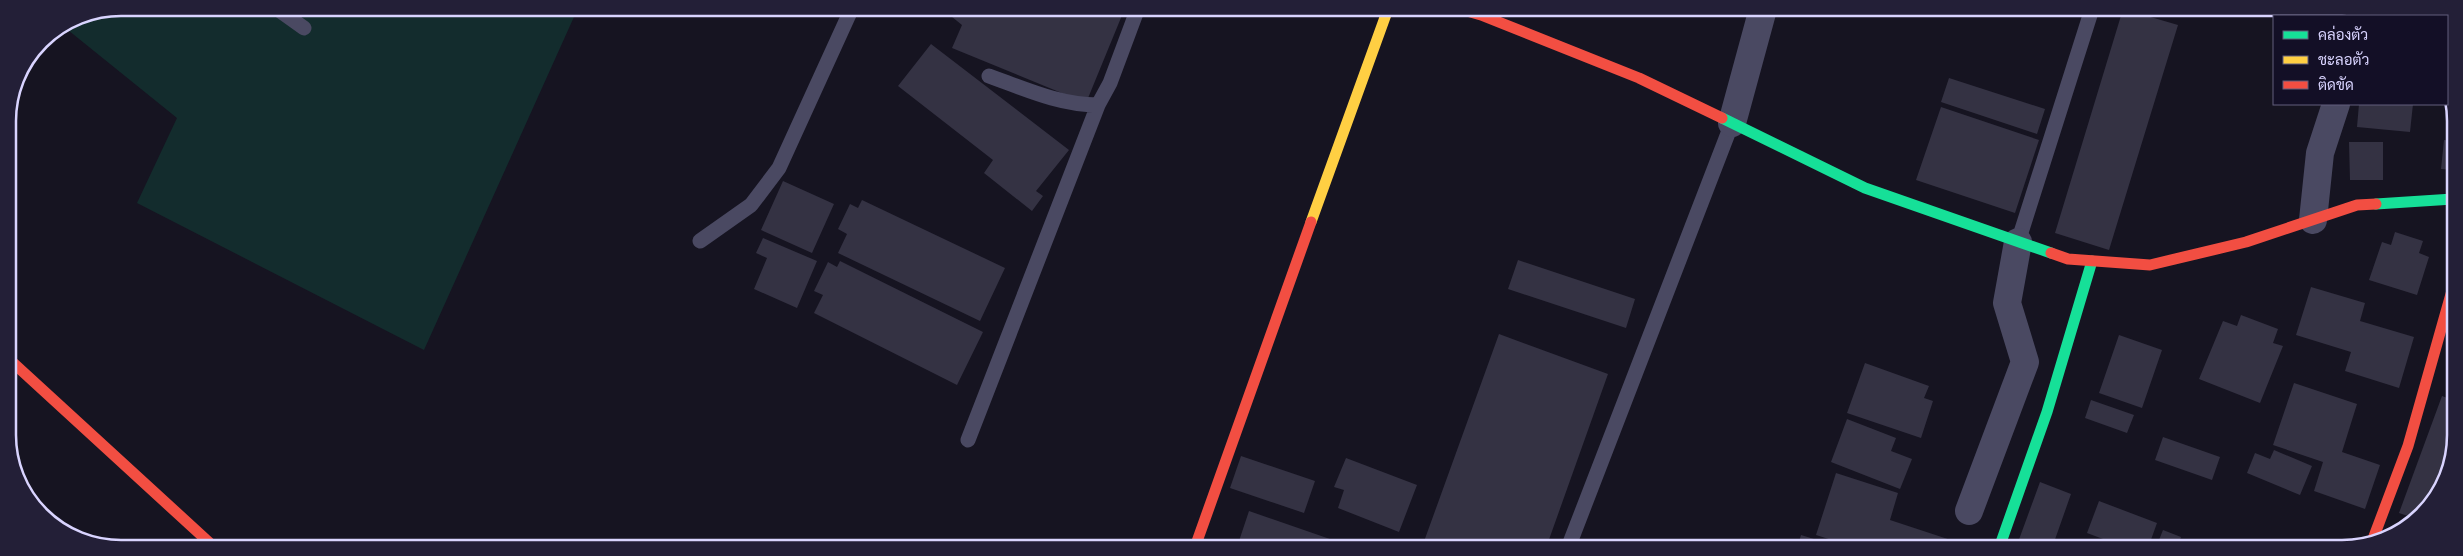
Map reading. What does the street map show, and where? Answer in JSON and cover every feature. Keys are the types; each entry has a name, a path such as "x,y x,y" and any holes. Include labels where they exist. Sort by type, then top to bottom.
{"street":[{"path":"1198,540 1385,16"},
{"path":"1484,16 1639,78 1865,188 2068,259 2150,265 2246,242 2356,205 2447,199"},
{"path":"1732,123 1761,16"},
{"path":"2313,220 2320,153 2336,105"},
{"path":"1969,511 2025,362 2007,304 2018,242"},
{"path":"2002,540 2047,412 2092,261"},
{"path":"2374,535 2408,446 2447,309"},
{"path":"16,365 206,540"}],"lane":[{"path":"287,16 304,28"},
{"path":"700,241 751,205 779,168 848,16"},
{"path":"968,440 1098,105 1110,83 1135,16"},
{"path":"2018,242 2090,16"},
{"path":"989,76 1056,100 1080,105 1098,105"},
{"path":"1571,540 1732,123"}],"green space":[{"path":"121,16 574,16 424,350 137,203 177,118 68,30 94,20"}],"building":[{"path":"951,16 1122,16 1086,103 952,48 962,25"},
{"path":"2121,16 2147,16 2178,25 2109,250 2055,233"},
{"path":"931,44 1069,150 1036,191 1043,196 1032,211 984,173 993,160 898,86"},
{"path":"1949,78 2045,109 2037,134 1941,102"},
{"path":"2359,105 2413,105 2410,132 2357,127"},
{"path":"1941,107 2039,140 2015,213 1916,180"},
{"path":"2444,140 2447,140 2447,170 2441,169"},
{"path":"2349,142 2383,142 2383,180 2350,180"},
{"path":"783,181 834,204 812,253 761,230"},
{"path":"862,200 1005,268 980,321 838,253 847,234 838,229 850,204 858,208"},
{"path":"2395,232 2423,241 2419,253 2429,257 2417,295 2369,280 2382,242 2391,245"},
{"path":"763,238 817,261 797,308 754,289 767,258 756,253"},
{"path":"1518,260 1635,299 1626,328 1508,289"},
{"path":"840,261 983,332 957,385 814,313 823,295 814,291 828,262 837,267"},
{"path":"2311,287 2365,303 2360,321 2414,337 2399,388 2345,371 2351,352 2296,335"},
{"path":"2241,315 2278,329 2273,343 2283,346 2260,403 2199,379 2223,321 2237,326"},
{"path":"1499,334 1608,374 1549,540 1425,540"},
{"path":"2119,335 2162,350 2142,408 2099,393"},
{"path":"1865,363 1929,386 1924,398 1933,401 1921,438 1847,413"},
{"path":"2294,383 2357,404 2342,452 2380,465 2365,509 2314,491 2323,462 2273,445"},
{"path":"2442,396 2447,398 2447,442 2439,475 2429,493 2411,514 2408,516 2399,513"},
{"path":"2091,400 2134,415 2127,433 2085,418"},
{"path":"1847,419 1896,438 1891,451 1912,459 1900,489 1831,462"},
{"path":"2163,437 2220,457 2212,480 2155,460"},
{"path":"2274,450 2312,466 2300,495 2247,473 2255,453 2270,459"},
{"path":"1241,456 1315,481 1304,513 1230,488"},
{"path":"1346,458 1417,485 1399,532 1338,508 1344,490 1334,487"},
{"path":"1836,473 1898,493 1890,520 1951,540 1832,540 1816,535"},
{"path":"2040,482 2071,494 2055,540 2019,540"},
{"path":"2099,501 2157,523 2151,540 2106,540 2087,533"},
{"path":"1249,511 1333,540 1239,540"},
{"path":"2163,530 2181,537 2180,540 2159,540"},
{"path":"1801,535 1817,540 1799,540"}],"traffic: fast":[{"path":"1722,118 1865,188 2051,253"},
{"path":"2376,204 2447,199"},
{"path":"2002,540 2047,412 2092,261"}],"traffic: slow":[{"path":"1311,222 1385,16"}],"traffic: jam":[{"path":"1484,16 1639,78 1722,118"},
{"path":"2051,253 2068,259 2150,265 2246,242 2357,205 2376,204"},
{"path":"1197,540 1311,222"},
{"path":"2375,534 2408,446 2447,308"},
{"path":"16,365 206,540"}]}
